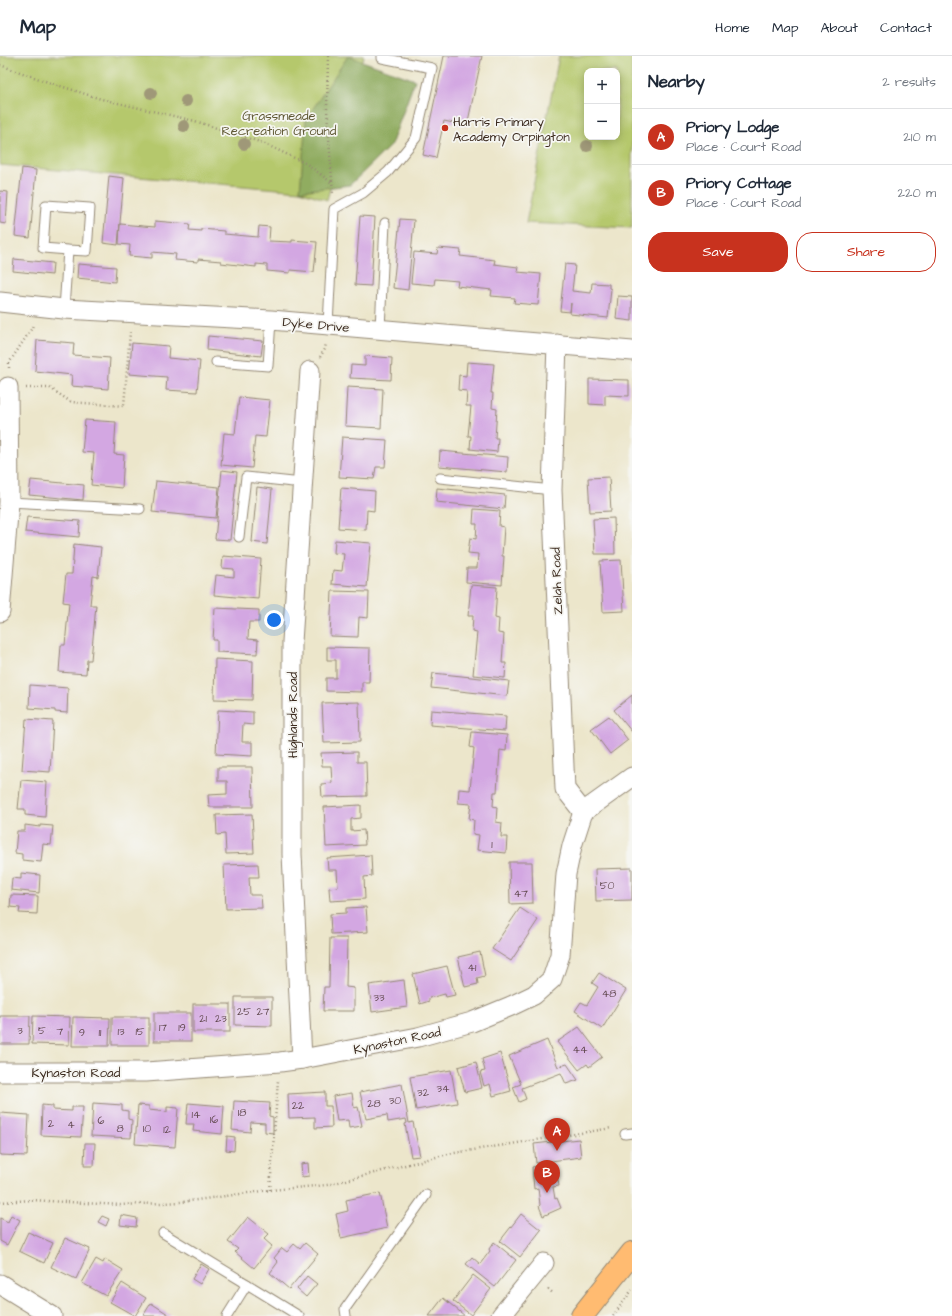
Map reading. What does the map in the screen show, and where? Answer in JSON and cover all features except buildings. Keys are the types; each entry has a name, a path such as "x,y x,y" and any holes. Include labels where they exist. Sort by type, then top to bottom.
{"main road":[{"path":"582,1316 632,1254"}],"street":[{"name":"Dyke Drive","path":"0,302 64,309 271,320 632,351"},
{"name":"Zelah Road","path":"557,344 552,490 565,789 583,812"},
{"name":"Highlands Road","path":"302,1059 292,854 292,642 310,371"},
{"path":"0,612 9,502 5,474 8,387"},
{"path":"583,812 632,777"},
{"name":"Kynaston Road","path":"0,1072 146,1072 280,1062 418,1037 472,1022 511,1006 534,995 552,979 560,954 566,874 572,846 583,812"},
{"path":"502,1316 544,1263"},
{"path":"0,1284 52,1316"}],"lane":[{"path":"328,325 334,209 363,193 388,172 416,138 432,68 382,58 382,56"},
{"path":"46,205 90,208 87,251 68,250 43,248 46,205"},
{"path":"380,329 385,223"},
{"path":"64,309 68,250"},
{"path":"216,362 268,366 271,320"},
{"path":"239,537 246,477 302,483"},
{"path":"440,478 552,490"},
{"path":"9,502 140,509"},
{"path":"346,1316 345,1309 426,1195"},
{"path":"163,1233 299,1316"},
{"path":"227,1316 247,1284"}],"path":[{"path":"328,56 328,110 334,209"},
{"path":"0,65 101,99 195,121 262,143 307,164 332,183"},
{"path":"34,306 32,328 10,364 8,387 50,388 71,402 124,406 131,312"},
{"path":"310,371 325,349 328,325"},
{"path":"270,1190 280,1062"},
{"path":"0,1202 31,1200 120,1205 182,1202 270,1190 328,1185 448,1154 617,1127"},
{"path":"613,1316 632,1290"}],"green space":[{"name":"Grassmeade Recreation Ground","path":"0,56 364,56 327,200 300,191 0,165"},
{"path":"348,56 415,80 391,145 350,185 300,191 306,119"},
{"path":"559,56 632,56 632,228 526,223"}],"place":[{"name":"Harris Primary Academy Orpington","path":"445,128"},
{"name":"Priory Lodge","path":"557,1151"},
{"name":"Priory Cottage","path":"547,1193"}]}
